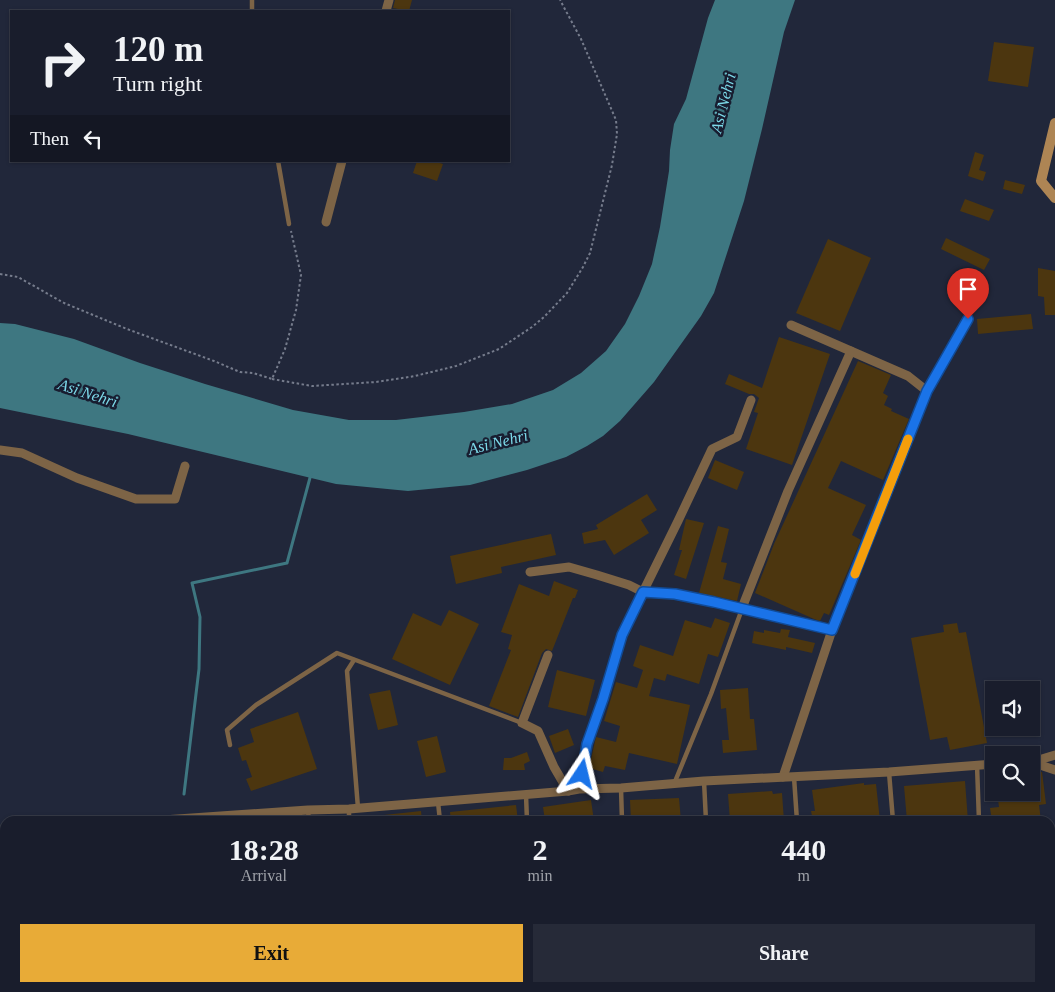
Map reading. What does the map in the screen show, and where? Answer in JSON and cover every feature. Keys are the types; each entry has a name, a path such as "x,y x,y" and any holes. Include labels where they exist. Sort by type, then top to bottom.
{"street":[{"path":"1055,123 1041,181 1055,198"},
{"path":"326,222 342,162"},
{"path":"783,777 832,630 927,391 968,319"},
{"path":"791,325 908,376 927,391"},
{"path":"742,608 788,491 851,351"},
{"path":"643,592 712,449 738,437 751,400"},
{"path":"0,450 22,453 77,478 136,499 175,499 185,466"},
{"path":"530,572 569,567 643,592 675,594 832,630"},
{"path":"548,655 522,723 538,731 554,767 568,792"},
{"path":"1040,760 1055,755"},
{"path":"252,816 308,810 353,809 568,792 579,789 888,772 985,765"},
{"path":"1040,765 1055,770"}],"lane":[{"path":"278,162 289,224"},
{"path":"579,789 587,744 622,635 643,592"},
{"path":"674,784 711,694 742,608"},
{"path":"230,745 227,730 256,705 337,653 522,723"},
{"path":"351,816 353,809 347,671 354,660"},
{"path":"977,765 979,816"},
{"path":"888,772 892,816"},
{"path":"794,777 797,816"},
{"path":"704,781 706,816"},
{"path":"621,788 622,816"},
{"path":"526,795 527,816"},
{"path":"438,802 439,816"},
{"path":"308,810 309,816"}],"path":[{"path":"0,274 18,277 64,303 240,372 312,386 376,382 415,376 449,368 499,349 544,317 566,293 583,267 590,253 618,134 616,120 581,39 560,0"},
{"path":"272,379 288,341 296,310 301,274 289,224"}],"water":[{"name":"Asi Nehri","path":"715,0 795,0 784,32 744,201 714,293 701,316 654,382 620,421 603,436 587,446 566,457 527,470 470,485 408,491 336,484 128,434 0,408 0,323 15,324 74,339 140,363 293,410 349,420 396,420 464,412 512,404 553,390 581,373 606,351 625,324 639,296 652,264 660,227 674,124 686,99 708,18"}],"building":[{"path":"395,0 412,0 409,10 393,8"},
{"path":"994,42 1034,47 1028,87 988,81"},
{"path":"975,152 984,155 979,170 986,172 983,181 968,176"},
{"path":"417,162 443,164 437,181 413,173"},
{"path":"1005,180 1025,185 1022,194 1003,189"},
{"path":"965,199 994,210 989,221 960,211"},
{"path":"946,238 990,259 984,270 941,249"},
{"path":"828,239 871,258 840,331 796,313"},
{"path":"1038,268 1055,271 1055,315 1045,315 1044,297 1038,296"},
{"path":"1031,314 1033,329 978,334 977,319"},
{"path":"779,337 830,354 792,465 746,449 758,413 754,412 759,398 754,394 749,394 725,384 729,374 762,388"},
{"path":"858,361 891,375 883,393 888,396 884,405 892,409 891,411 909,419 883,480 841,461 828,488 866,505 852,535 861,540 829,615 824,613 820,621 755,593 774,544"},
{"path":"715,460 744,472 737,490 708,478"},
{"path":"647,494 657,510 641,520 649,533 614,555 605,540 584,544 582,533 598,529 596,525"},
{"path":"686,519 704,523 686,579 674,575 682,550 679,550"},
{"path":"718,526 729,529 721,562 727,563 723,579 741,584 737,601 699,593"},
{"path":"551,534 556,555 501,567 502,573 456,584 450,556"},
{"path":"554,581 578,590 552,651 546,649 542,653 518,717 489,706 511,650 508,649 512,635 501,632 519,584 549,596"},
{"path":"449,610 479,624 450,685 392,659 413,613 441,626"},
{"path":"715,618 730,623 718,657 708,654 699,684 667,674 665,681 654,678 649,696 690,705 677,764 629,753 625,770 605,766 603,772 589,768 596,737 616,742 620,726 604,721 616,682 637,688 643,670 633,666 640,645 673,656 685,620 711,628"},
{"path":"957,623 959,633 966,632 987,743 950,750 947,737 930,740 911,638 944,632 943,625"},
{"path":"781,629 790,630 788,637 815,643 812,653 786,647 786,650 752,643 754,631 764,633 764,630 780,633"},
{"path":"557,670 595,680 586,716 548,707"},
{"path":"748,688 750,719 754,719 757,750 723,753 722,740 729,740 726,708 721,709 720,690"},
{"path":"390,690 398,725 378,730 369,694"},
{"path":"298,712 317,769 251,791 246,779 252,777 246,760 242,761 238,748 254,742 250,729"},
{"path":"568,729 574,745 555,753 549,736"},
{"path":"437,736 446,772 426,777 417,741"},
{"path":"527,752 530,761 524,764 525,770 503,770 504,758 511,758"},
{"path":"1040,772 1042,772 1046,804 1039,805 1040,816 991,816 990,808 999,807 998,801 1040,801"},
{"path":"965,781 968,816 907,816 904,786"},
{"path":"864,783 864,785 876,784 879,816 812,816 811,811 815,811 812,790"},
{"path":"772,791 773,794 782,793 784,816 730,816 728,794"},
{"path":"679,798 681,816 631,816 630,800"},
{"path":"591,800 593,816 544,816 543,807"},
{"path":"516,805 517,816 450,816 450,812"},
{"path":"421,811 422,816 384,816"}],"waterway":[{"path":"184,794 199,669 200,617 192,583 287,563 311,474"}],"slow traffic":[{"path":"855,574 908,439"}],"route":[{"path":"582,774 587,744 622,635 643,592 675,594 832,630 927,391 968,319"}]}
